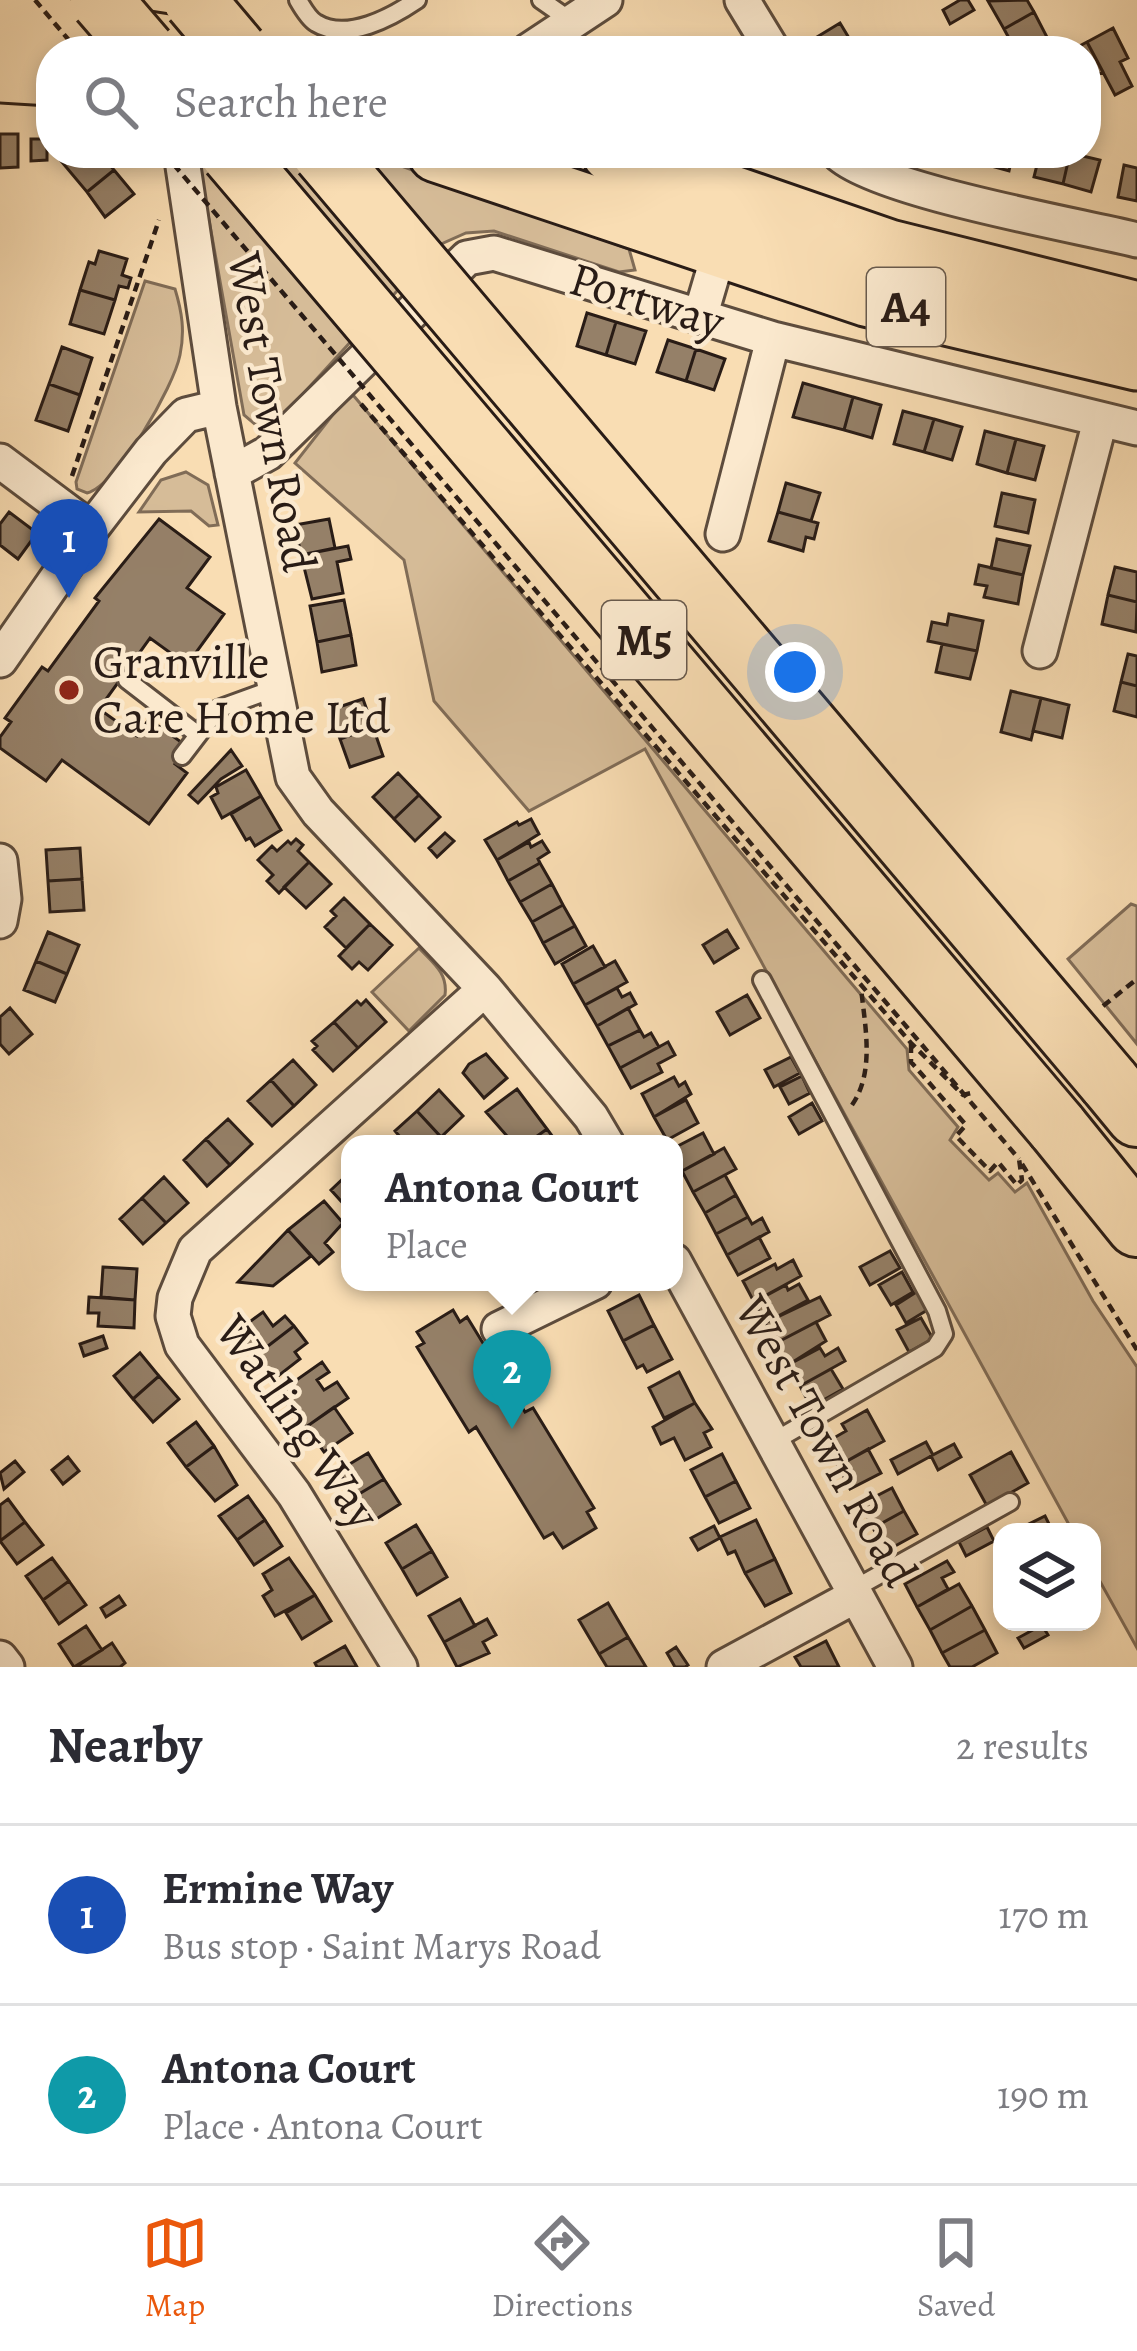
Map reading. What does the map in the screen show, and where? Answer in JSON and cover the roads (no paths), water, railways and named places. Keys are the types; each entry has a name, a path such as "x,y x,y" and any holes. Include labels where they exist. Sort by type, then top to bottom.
{"highway":[{"path":"101,0 132,36"},
{"path":"194,0 224,36"},
{"path":"0,18 116,36"},
{"name":"M5","path":"194,168 1038,1143 1137,1226"},
{"name":"M5","path":"336,168 1123,1099"},
{"name":"Portway","path":"489,168 866,297 1137,361"},
{"name":"A4","path":"654,168 889,249 1137,310"}],"street":[{"path":"572,36 605,0"},
{"path":"742,0 764,36"},
{"name":"West Town Road","path":"187,168 219,407 293,777 318,812 485,989 602,1135"},
{"path":"861,168 892,181 1137,240"},
{"path":"700,316 720,250"},
{"name":"Portway","path":"232,472 268,453 467,258 494,253 773,339 1137,428"},
{"path":"722,535 773,339"},
{"path":"0,660 151,452 186,415 219,407"},
{"path":"1040,651 1100,421"},
{"path":"0,461 91,529"},
{"path":"0,861 4,883 0,921"},
{"name":"Watling Way","path":"400,1667 294,1494 225,1400 195,1368 176,1331 176,1298 195,1250 485,989"},
{"name":"West Town Road","path":"683,1278 895,1667"},
{"path":"499,1328 577,1291"},
{"path":"724,1667 854,1593"},
{"path":"0,1658 7,1667"}],"lane":[{"path":"298,0 314,23 339,30 387,20 417,0"},
{"path":"542,0 570,36"},
{"path":"127,680 197,734"},
{"path":"182,756 218,709 273,689"},
{"path":"762,980 937,1311 944,1334 935,1348 771,1443"},
{"path":"854,1593 1010,1502"}],"place":[{"name":"Ermine Way","path":"69,598"},
{"name":"Granville Care Home Ltd","path":"69,690"},
{"name":"Antona Court","path":"512,1429"}]}
